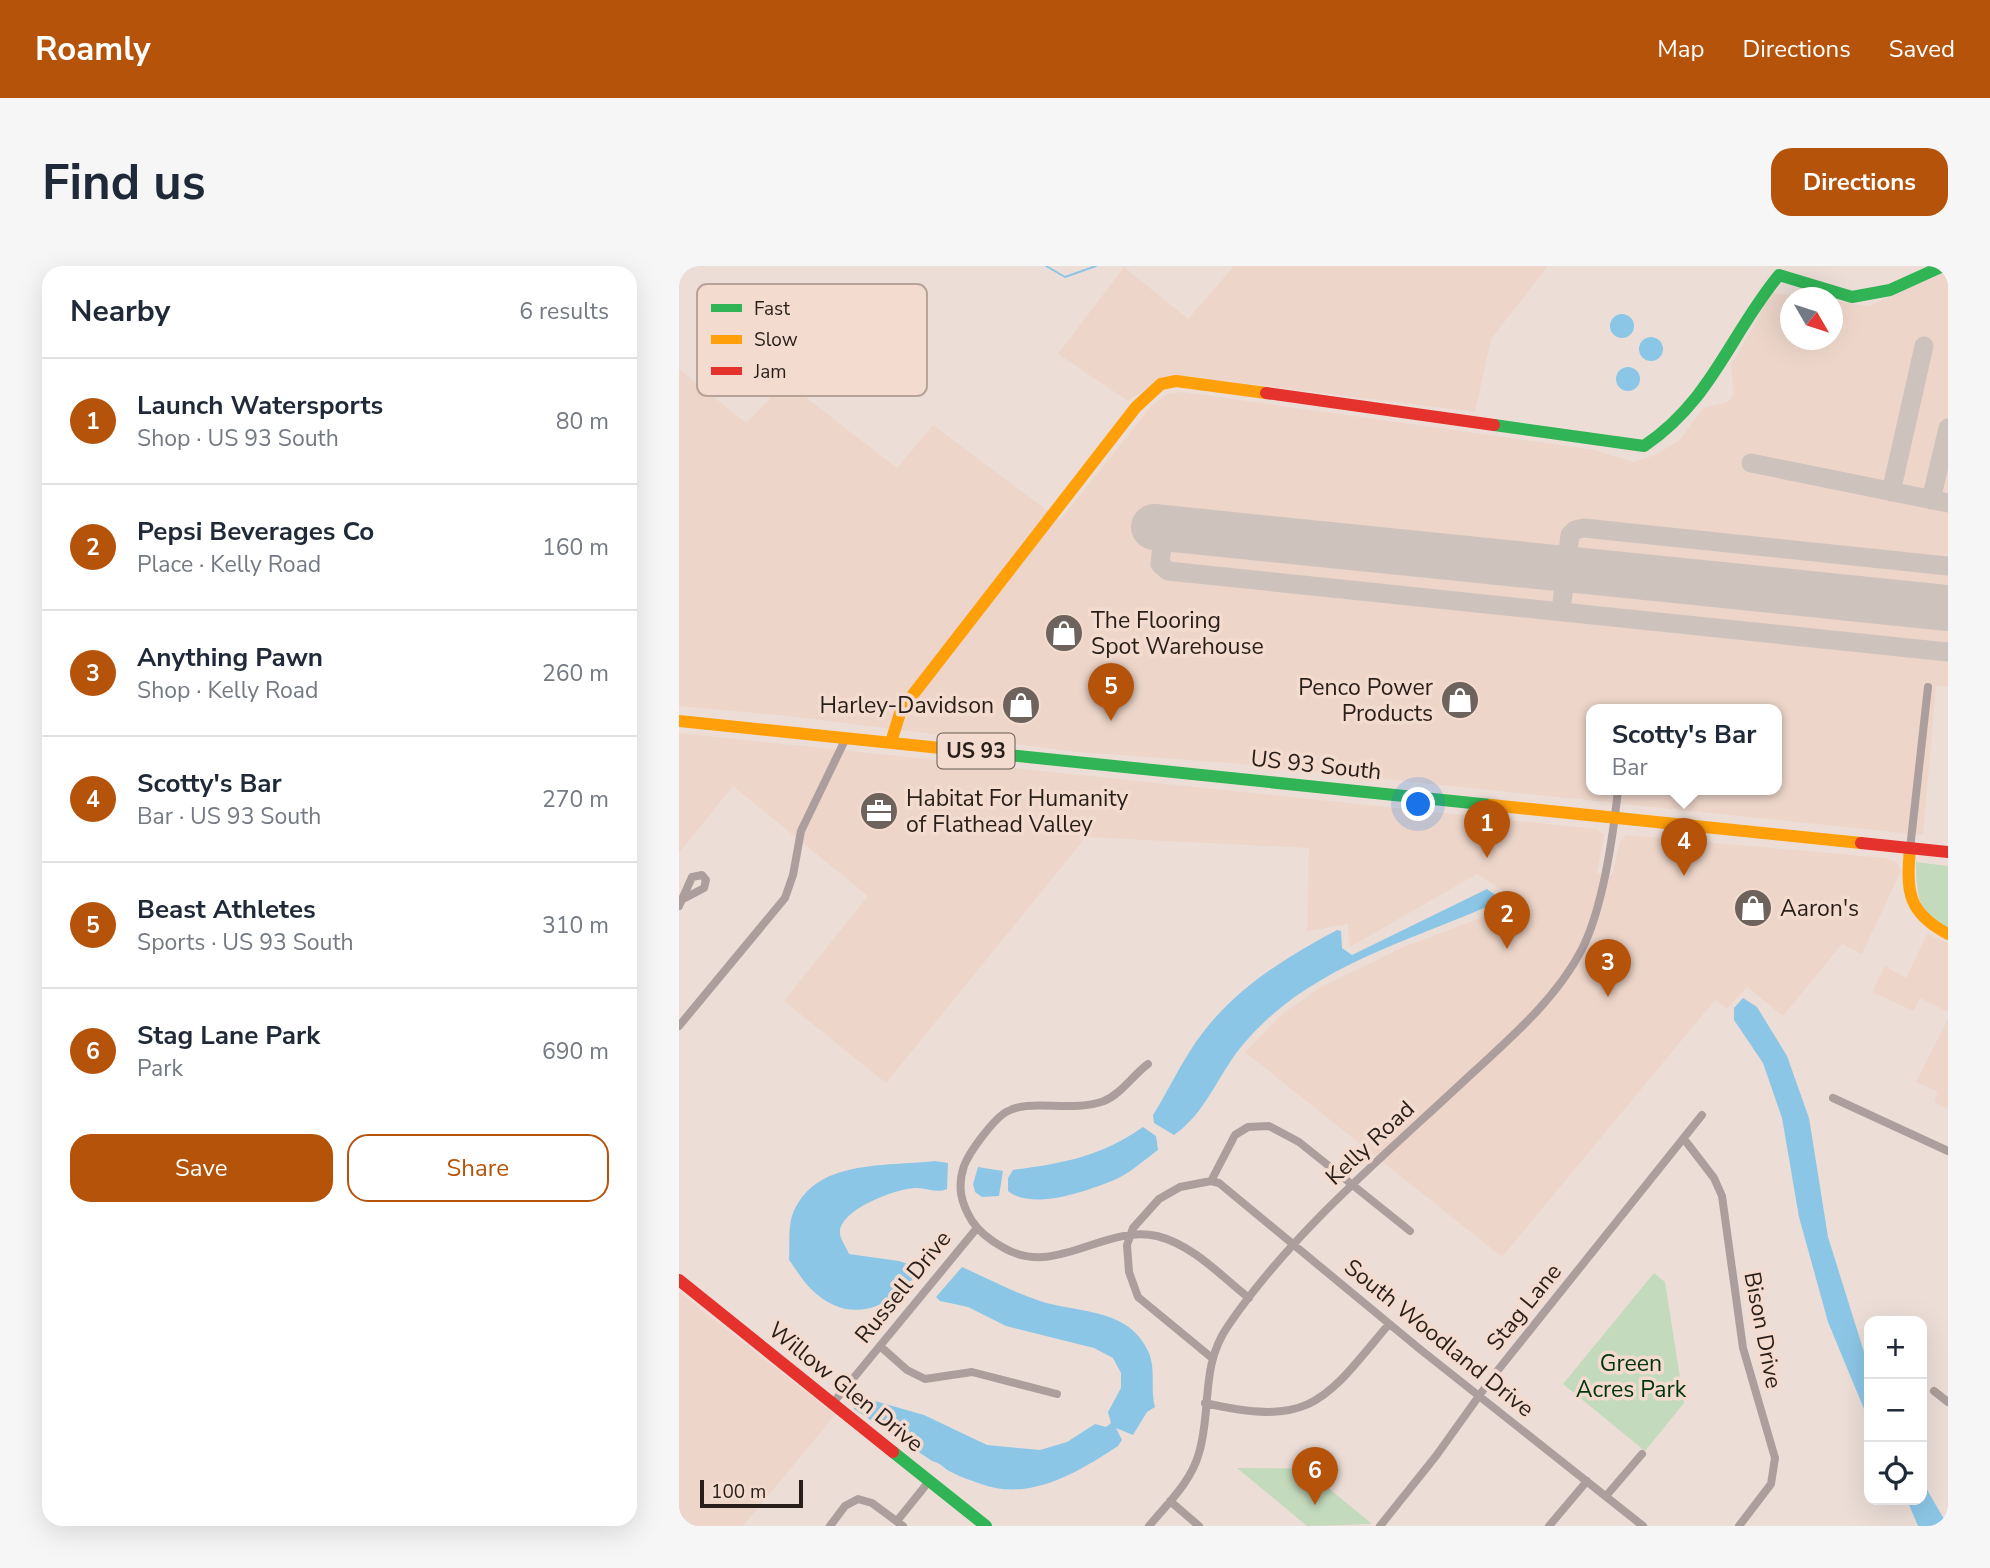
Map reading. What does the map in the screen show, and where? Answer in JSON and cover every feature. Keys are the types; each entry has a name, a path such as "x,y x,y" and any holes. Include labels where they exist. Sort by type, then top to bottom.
{"main road":[{"path":"891,742 901,710 1136,407 1161,384 1176,381 1242,389 1644,446 1681,422 1696,403 1731,349 1759,296 1779,275 1852,297 1890,290 1943,266"},
{"name":"US 93 South","path":"679,721 1948,852"},
{"path":"1910,849 1907,872 1910,898 1921,918 1948,934"},
{"name":"Willow Glen Drive","path":"679,1280 986,1526"}],"street":[{"path":"1910,849 1928,687"},
{"path":"679,1026 785,898 793,875 801,831 846,738"},
{"name":"Kelly Road","path":"1149,1526 1190,1474 1199,1454 1212,1358 1226,1328 1294,1245 1352,1186 1511,1036 1569,970 1591,928 1617,795"},
{"path":"679,906 685,898"},
{"path":"1148,1064 1104,1101 1069,1109 1025,1105 1005,1113 968,1156 959,1180 960,1196 977,1228 1011,1253 1036,1259 1075,1252 1129,1235 1154,1235 1183,1246 1249,1298"},
{"path":"1833,1098 1948,1151"},
{"name":"Stag Lane","path":"1380,1526 1436,1457 1479,1395 1702,1115"},
{"path":"1212,1358 1138,1297 1129,1272 1129,1235 1144,1213 1166,1194 1187,1185 1211,1181 1226,1147 1235,1135 1248,1127 1262,1125 1291,1137 1410,1231"},
{"name":"Bison Drive","path":"1684,1139 1714,1178 1722,1196 1743,1349 1775,1458 1771,1484 1739,1526"},
{"name":"South Woodland Drive","path":"1211,1181 1219,1183 1389,1324 1643,1526"},
{"name":"Russell Drive","path":"833,1403 977,1228"},
{"path":"1205,1403 1271,1411 1311,1405 1339,1384 1389,1324"},
{"path":"880,1346 908,1370 925,1379 971,1372 1058,1394"},
{"path":"1934,1391 1948,1402"},
{"path":"1606,1496 1641,1454"},
{"path":"830,1526 845,1506 858,1499 871,1503 900,1524 930,1480"},
{"path":"1549,1526 1587,1481"},
{"path":"1170,1501 1199,1526"}],"shaded area":[{"path":"1234,266 1548,266 1491,339 1475,412 1187,376 1154,383 1128,401 1058,354 1124,267 1188,319"},
{"path":"1948,271 1948,687 1936,686 1923,835 1230,763 1078,752 788,716 679,706 679,369 697,384 697,396 712,396 746,423 772,396 804,396 897,468 933,425 1060,520 1152,405 1167,394 1183,392 1595,450 1634,462 1655,455 1680,440 1703,408 1728,402 1734,394 1731,365 1772,293 1780,294 1780,350 1843,350 1843,302 1869,306"},
{"path":"679,733 1596,829 1604,835 1597,873 1612,875 1620,842 1626,835 1885,858 1896,862 1901,871 1862,954 1842,944 1783,1016 1747,987 1727,1009 1715,1000 1502,1257 1245,1052 1282,1014 1321,987 1403,947 1522,903 1477,874 1350,947 1348,924 1307,931 1309,848 1086,837 886,1083 784,1001 868,896 733,786 679,853"},
{"path":"1927,934 1948,943 1948,1012 1920,998 1914,1011 1872,992 1885,966 1906,978"},
{"path":"1948,1019 1948,1109 1934,1102 1938,1092 1916,1082"},
{"path":"679,1292 835,1415 743,1526 679,1526"}],"green space":[{"path":"1916,862 1948,866 1948,927 1930,915 1920,901"},
{"name":"Green Acres Park","path":"1654,1273 1665,1282 1684,1403 1645,1451 1563,1384"},
{"path":"1237,1468 1340,1469 1326,1486 1372,1524 1307,1526"}],"water":[{"path":"1622,314 1631,317 1634,326 1631,335 1622,338 1613,335 1610,326 1613,317"},
{"path":"1651,337 1660,340 1663,349 1660,358 1651,361 1642,358 1639,349 1642,340"},
{"path":"1628,367 1637,370 1640,379 1637,388 1628,391 1619,388 1616,379 1619,370"},
{"path":"1487,889 1497,896 1498,902 1394,944 1327,977 1296,996 1267,1019 1241,1047 1203,1105 1185,1126 1174,1135 1154,1123 1153,1115 1197,1041 1233,1000 1265,973 1337,930 1341,931 1342,948 1352,955"},
{"path":"1743,998 1757,1007 1787,1056 1809,1118 1828,1237 1864,1352 1864,1409 1828,1322 1799,1217 1782,1118 1763,1063 1734,1020 1734,1008"},
{"path":"1143,1127 1156,1136 1158,1150 1118,1178 1074,1194 1045,1199 1018,1197 1008,1191 1008,1178 1013,1170 1081,1157 1112,1145"},
{"path":"935,1161 948,1163 947,1189 939,1191 915,1188 895,1192 869,1202 848,1217 842,1225 840,1234 849,1254 899,1261 914,1266 915,1276 904,1288 879,1305 853,1310 825,1301 812,1290 789,1260 792,1216 802,1197 816,1184 853,1169"},
{"path":"978,1167 1003,1171 999,1196 982,1197 975,1192 973,1184"},
{"path":"962,1267 1037,1300 1100,1314 1129,1327 1149,1353 1155,1407 1147,1412 1133,1435 1116,1428 1122,1440 1118,1446 1053,1482 1036,1487 1000,1489 951,1472 854,1409 853,1403 861,1397 924,1415 987,1445 1040,1450 1067,1442 1095,1424 1106,1427 1111,1423 1108,1412 1121,1388 1121,1373 1113,1358 1094,1348 1006,1326 968,1307 940,1301 936,1297"},
{"path":"1927,1490 1948,1526 1918,1526 1909,1505 1927,1505"}],"waterway":[{"path":"1046,266 1065,277 1096,266"}],"taxiway":[{"path":"1891,492 1924,346"},
{"path":"1931,500 1948,428"},
{"path":"1751,463 1948,503"},
{"path":"1164,528 1160,564 1168,571 1948,652"},
{"path":"1561,611 1570,535 1575,530 1584,528 1948,566"}],"runway":[{"path":"1154,527 1948,608"}],"traffic: fast":[{"path":"1494,425 1644,446 1667,428 1703,388 1779,275 1852,297 1890,290 1943,266"},
{"path":"1008,755 1491,805"},
{"path":"893,1452 986,1526"}],"traffic: slow":[{"path":"891,742 901,710 1136,407 1161,384 1176,381 1266,393"},
{"path":"679,721 1008,755"},
{"path":"1491,805 1861,843"},
{"path":"1910,849 1910,889 1917,909 1948,934"}],"traffic: jam":[{"path":"1266,393 1494,425"},
{"path":"1861,843 1948,852"},
{"path":"679,1280 893,1452"}],"place":[{"name":"The Flooring Spot Warehouse","path":"1064,633"},
{"name":"Penco Power Products","path":"1460,700"},
{"name":"Harley-Davidson","path":"1021,705"},
{"name":"Beast Athletes","path":"1111,721"},
{"name":"Habitat For Humanity of Flathead Valley","path":"879,811"},
{"name":"Launch Watersports","path":"1487,858"},
{"name":"Scotty's Bar","path":"1684,876"},
{"name":"Aaron's","path":"1753,908"},
{"name":"Pepsi Beverages Co","path":"1507,949"},
{"name":"Anything Pawn","path":"1608,997"},
{"name":"Stag Lane Park","path":"1315,1505"}]}
